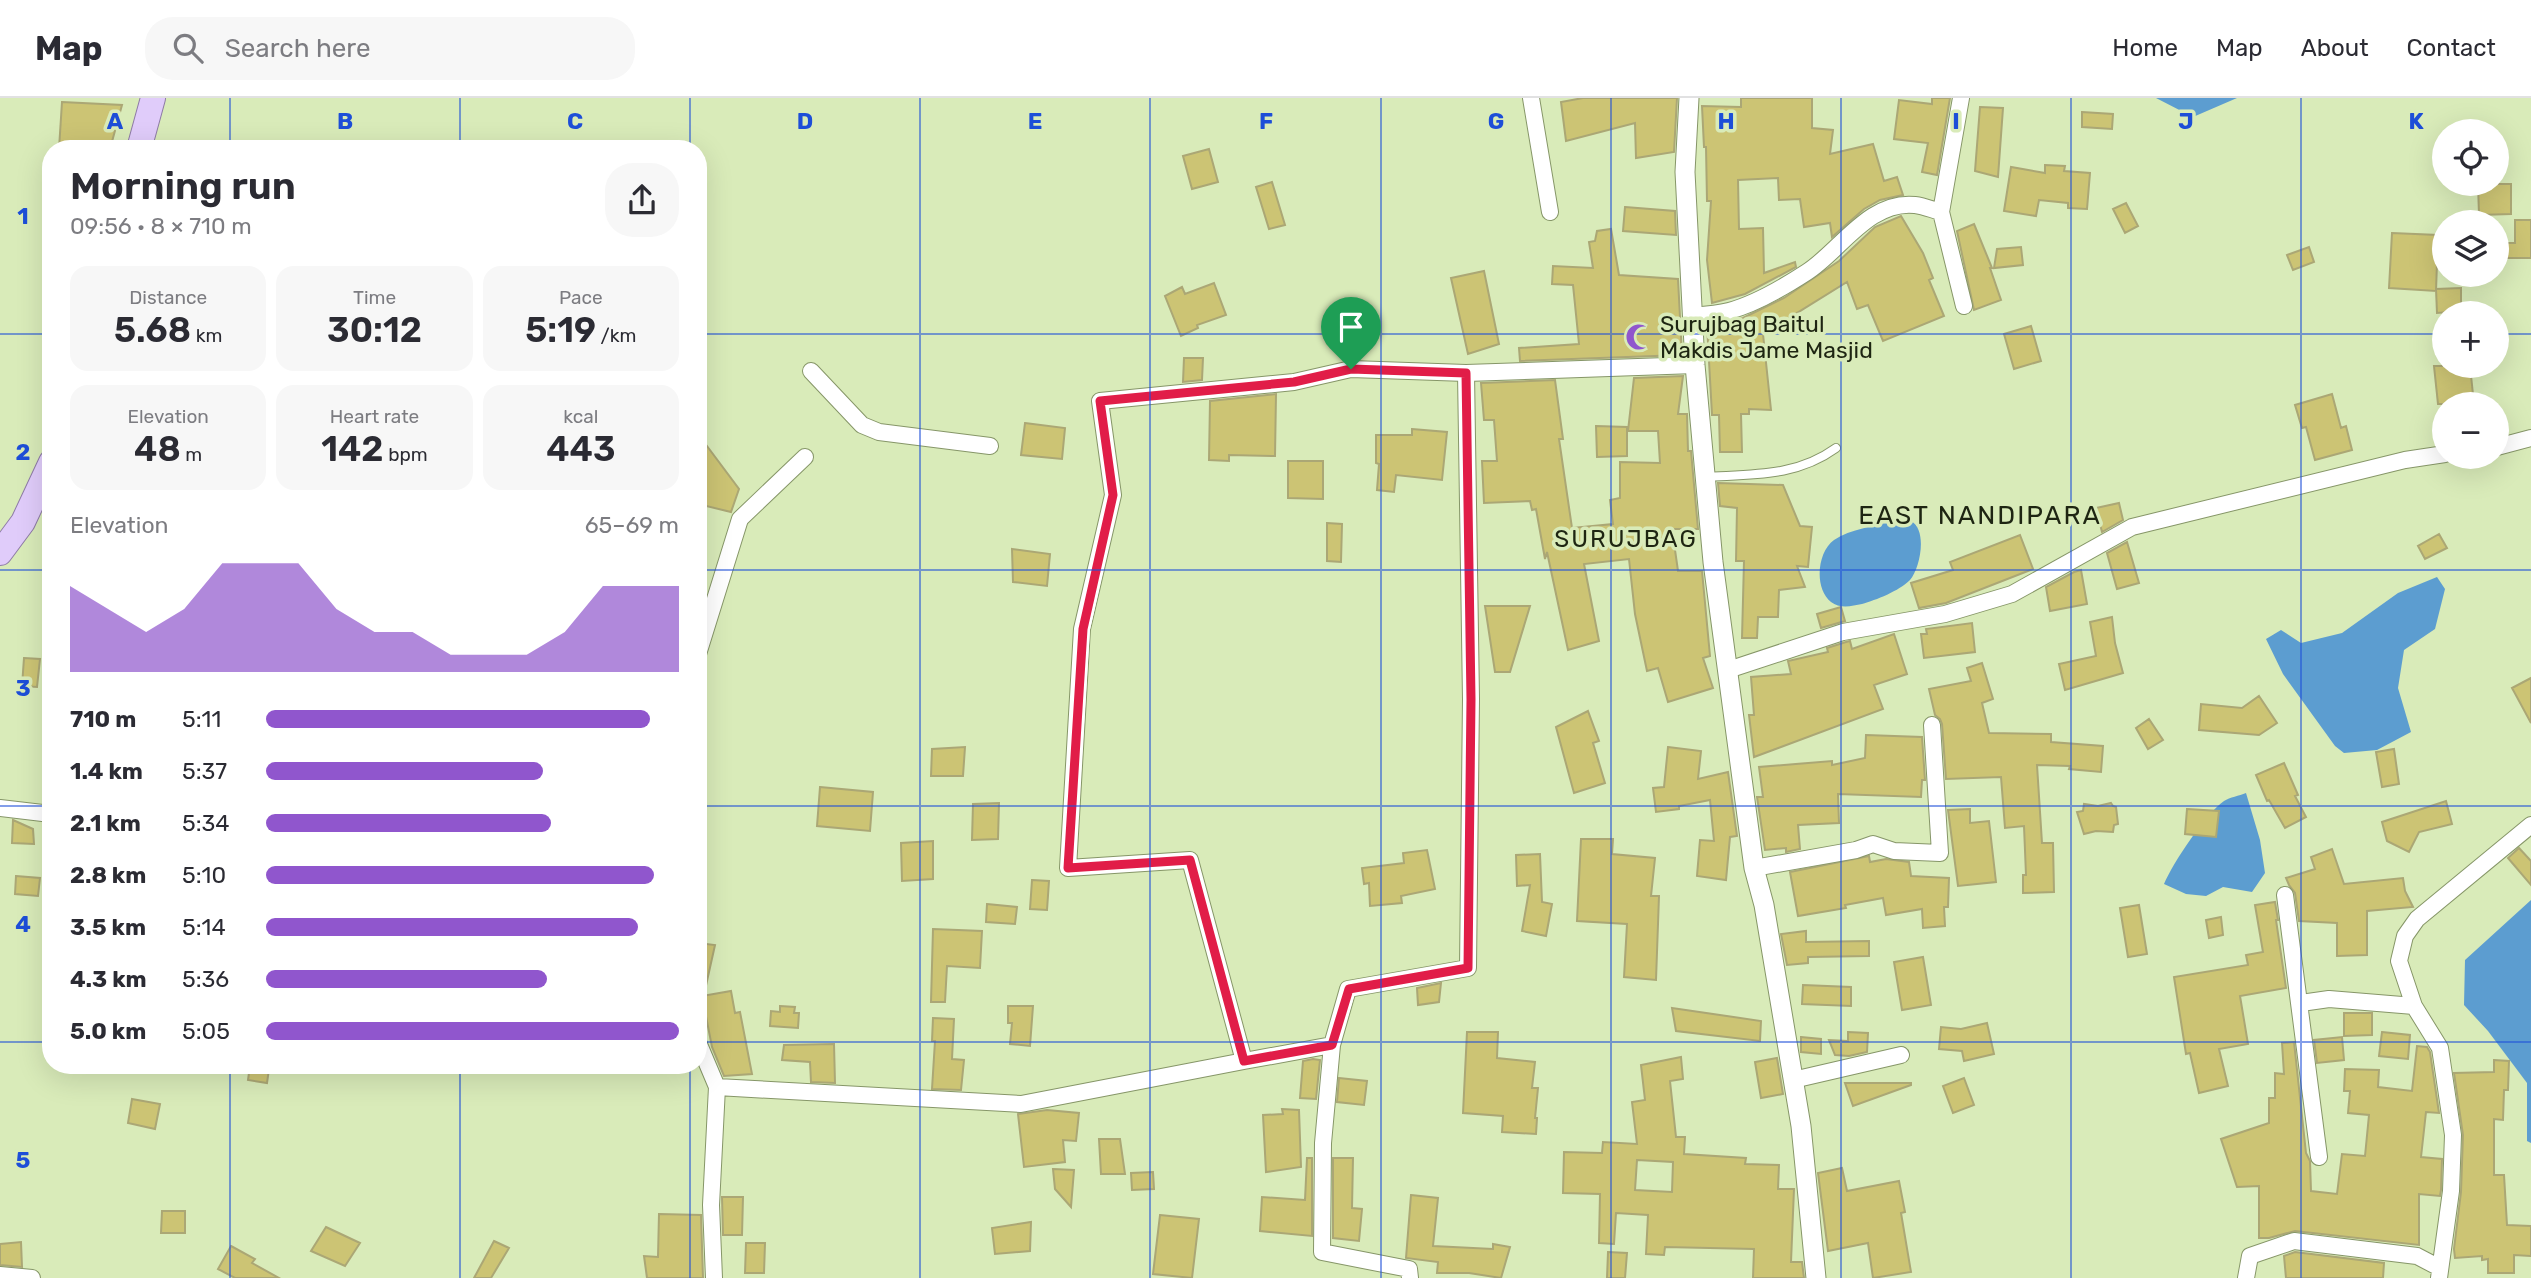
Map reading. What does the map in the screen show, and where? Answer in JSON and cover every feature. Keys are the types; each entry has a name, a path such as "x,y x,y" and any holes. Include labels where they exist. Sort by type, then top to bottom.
{"main road":[{"path":"141,140 153,98"},
{"path":"0,553 23,522 42,481"}],"street":[{"path":"1531,98 1550,212"},
{"path":"1689,98 1685,172 1691,316 1713,562 1754,868 1763,905 1801,1126 1816,1278"},
{"path":"1961,98 1941,212 1964,306"},
{"path":"1691,316 1728,311 1762,297 1809,271 1851,233 1885,210 1914,205 1941,212"},
{"path":"1244,1061 1190,860 1068,868 1083,629 1113,495 1100,401 1294,382 1351,369 1466,373 1695,365"},
{"path":"811,372 862,425 879,432 901,436 990,446"},
{"path":"1410,1278 1409,1269 1322,1252 1323,1143 1332,1045 1349,989 1468,968 1471,699 1466,373"},
{"path":"2509,444 2531,438"},
{"path":"1728,670 1843,632 1945,614 2012,594 2132,527 2405,460 2432,456"},
{"path":"707,625 740,519 805,457"},
{"path":"1754,868 1856,850 1873,844 1894,851 1940,853 1932,725"},
{"path":"0,808 42,813"},
{"path":"2246,1278 2250,1256 2294,1241 2417,1256 2439,1273 2451,1191 2453,1135 2440,1048 2414,1006 2399,961 2405,936 2417,919 2531,825"},
{"path":"2285,895 2319,1157"},
{"path":"2301,1003 2329,999 2414,1006"},
{"path":"717,1087 1021,1104 1332,1045"},
{"path":"1793,1080 1901,1055"},
{"path":"707,1063 717,1087 710,1205 714,1278"},
{"path":"0,1275 32,1278"}],"lane":[{"path":"1705,477 1797,469 1819,460 1836,448"}],"water":[{"path":"2156,98 2237,98 2193,117"},
{"path":"1895,520 1911,521 1919,532 1921,550 1914,575 1894,591 1862,604 1842,606 1831,602 1822,589 1820,580 1821,561 1828,546 1848,533"},
{"path":"2437,577 2445,589 2435,629 2404,650 2398,688 2411,732 2377,750 2344,753 2335,746 2283,674 2266,639 2281,630 2301,643 2342,633 2398,593"},
{"path":"2246,793 2260,840 2265,873 2252,892 2223,887 2206,896 2186,894 2164,884 2182,852 2208,816 2224,801"},
{"path":"2531,900 2531,1143 2527,1141 2527,1083 2488,1031 2464,1005 2465,960"}],"building":[{"path":"1583,98 1677,98 1674,152 1636,158 1635,123 1566,141 1561,102"},
{"path":"1741,98 1812,98 1812,128 1833,130 1830,154 1873,144 1884,181 1897,177 1903,195 1880,200 1864,209 1832,237 1830,223 1804,227 1800,199 1779,200 1778,178 1738,180 1739,229 1763,228 1764,273 1795,262 1796,267 1745,294 1712,303 1707,260 1711,201 1707,201 1702,106 1741,107"},
{"path":"1932,98 1950,98 1937,175 1922,172 1928,143 1894,139 1899,100 1932,104"},
{"path":"62,102 122,105 112,140 60,140"},
{"path":"1980,107 2003,108 1998,177 1975,171"},
{"path":"2082,112 2113,114 2112,129 2082,127"},
{"path":"1209,149 1218,182 1192,189 1183,156"},
{"path":"2045,165 2065,166 2064,171 2090,173 2087,209 2068,208 2068,203 2039,200 2036,216 2004,211 2011,167 2045,173"},
{"path":"1272,182 1285,225 1269,229 1256,187"},
{"path":"2511,184 2511,214 2509,210 2479,210 2478,196 2509,196"},
{"path":"2126,203 2138,226 2125,233 2113,209"},
{"path":"1625,207 1675,211 1676,235 1623,231"},
{"path":"1901,216 1923,253 1933,278 1929,280 1944,316 1883,341 1868,305 1857,309 1847,282 1763,334 1771,410 1749,409 1749,414 1741,414 1742,452 1720,452 1719,415 1712,415 1707,325 1743,318 1784,298 1839,261 1875,227"},
{"path":"2515,220 2531,220 2531,258 2509,258 2509,243 2515,243"},
{"path":"1974,224 1992,268 2001,300 1974,310 1957,231"},
{"path":"1611,229 1619,275 1678,279 1682,355 1520,361 1519,348 1579,344 1573,285 1552,284 1553,266 1593,268 1589,242 1595,241 1597,231"},
{"path":"2392,233 2432,235 2432,287 2436,287 2436,291 2389,288"},
{"path":"2021,247 2023,265 1994,268 1997,249"},
{"path":"2309,247 2314,262 2293,270 2287,255"},
{"path":"1484,271 1499,344 1468,354 1451,278"},
{"path":"1214,283 1226,315 1197,325 1198,328 1181,336 1165,296 1182,287 1185,294"},
{"path":"2461,288 2461,301 2436,301 2436,289"},
{"path":"2031,326 2041,361 2014,369 2004,334"},
{"path":"1184,358 1203,358 1202,380 1183,382"},
{"path":"1683,376 1678,414 1687,414 1688,451 1691,451 1698,529 1672,529 1678,571 1702,571 1710,656 1703,658 1713,688 1668,702 1658,668 1647,671 1635,614 1629,559 1584,564 1599,641 1568,650 1547,552 1545,559 1536,509 1532,510 1530,501 1484,503 1482,461 1497,461 1494,420 1484,420 1481,383 1555,380 1563,439 1559,439 1572,528 1613,524 1610,500 1620,498 1620,462 1660,463 1658,431 1628,431 1634,378"},
{"path":"2435,378 2471,378 2473,392 2437,392"},
{"path":"1276,394 1275,456 1229,455 1229,461 1209,460 1210,401"},
{"path":"2332,394 2341,428 2346,426 2352,450 2315,460 2306,427 2302,428 2295,405"},
{"path":"1025,423 1065,428 1062,459 1021,455"},
{"path":"1596,426 1627,427 1627,456 1597,457"},
{"path":"1412,429 1447,432 1442,480 1396,475 1394,492 1377,490 1379,464 1376,463 1376,435 1412,435"},
{"path":"707,446 739,489 731,512 707,506"},
{"path":"1288,461 1323,461 1323,499 1288,498"},
{"path":"1718,483 1783,485 1800,526 1812,527 1808,567 1797,566 1805,587 1779,590 1778,617 1758,617 1757,638 1742,638 1744,561 1736,561 1737,508 1720,506"},
{"path":"2119,503 2123,520 2102,532 2096,508"},
{"path":"1327,523 1342,524 1341,562 1327,561"},
{"path":"2439,534 2447,548 2425,559 2418,546"},
{"path":"2020,535 2033,569 1946,603 1919,608 1911,583 1953,570 1950,562"},
{"path":"2127,542 2139,583 2117,589 2107,553"},
{"path":"1012,549 1050,554 1047,586 1013,582"},
{"path":"2081,570 2087,604 2050,611 2046,587"},
{"path":"1485,606 1530,606 1510,672 1495,672"},
{"path":"1841,607 1845,621 1821,628 1817,614"},
{"path":"2112,617 2123,673 2065,690 2059,664 2096,656 2090,622"},
{"path":"1972,623 1975,652 1924,658 1921,634 1927,634 1926,629"},
{"path":"1894,634 1907,674 1874,685 1883,709 1754,757 1749,715 1754,715 1751,677 1791,674 1788,661 1828,652 1827,648 1850,641 1852,649"},
{"path":"24,658 40,659 37,687 22,686"},
{"path":"1982,663 1993,699 1982,703 1989,733 2051,734 2051,742 2103,746 2101,772 2069,769 2070,766 2037,765 2042,843 2053,843 2054,892 2023,893 2023,875 2026,875 2024,826 2005,828 2001,777 1946,779 1942,724 1935,715 1929,689 1971,681 1967,668"},
{"path":"2531,678 2531,723 2512,688"},
{"path":"2259,696 2277,723 2259,735 2199,730 2201,704 2242,708"},
{"path":"1588,711 1599,741 1593,743 1605,783 1574,793 1556,727"},
{"path":"2149,719 2163,740 2148,749 2136,728"},
{"path":"1866,735 1922,737 1925,780 1922,780 1921,797 1838,794 1839,823 1798,825 1800,849 1786,852 1786,848 1765,850 1757,797 1763,797 1759,767 1832,761 1832,765 1865,758"},
{"path":"965,747 963,776 931,776 932,749"},
{"path":"1668,747 1701,751 1698,779 1728,772 1737,836 1730,837 1726,880 1697,876 1700,840 1714,841 1710,800 1656,812 1653,788 1664,787"},
{"path":"2394,749 2399,784 2382,787 2376,752"},
{"path":"2284,763 2298,795 2295,796 2306,817 2285,828 2269,800 2267,801 2256,775"},
{"path":"820,787 873,792 870,831 817,826"},
{"path":"2446,801 2452,824 2419,832 2409,852 2387,841 2382,822"},
{"path":"999,803 998,839 972,840 973,804"},
{"path":"2111,803 2116,807 2118,824 2114,825 2113,832 2096,831 2084,834 2077,812 2083,811 2084,804 2098,806"},
{"path":"1970,809 1970,823 1989,821 1996,882 1958,886 1948,810"},
{"path":"2187,809 2219,811 2216,837 2185,834"},
{"path":"13,820 33,829 34,844 12,843"},
{"path":"1581,839 1613,839 1612,854 1655,858 1651,896 1659,896 1656,980 1624,977 1627,924 1577,921"},
{"path":"933,841 933,879 902,881 901,843"},
{"path":"2519,848 2531,861 2531,885 2508,858"},
{"path":"2332,849 2344,884 2403,878 2405,891 2413,907 2367,911 2367,955 2337,956 2337,923 2299,921 2295,893 2286,878 2315,869 2311,857"},
{"path":"1427,850 1435,889 1401,896 1402,903 1370,906 1369,883 1364,884 1362,868 1404,863 1403,853"},
{"path":"1540,854 1542,902 1552,904 1546,936 1522,931 1530,885 1517,886 1516,855"},
{"path":"1869,856 1870,862 1886,859 1909,862 1911,876 1949,878 1948,907 1944,907 1945,926 1923,928 1922,909 1886,915 1883,898 1845,905 1846,908 1798,916 1790,872"},
{"path":"16,876 40,878 38,896 15,894"},
{"path":"1032,880 1049,881 1047,910 1030,909"},
{"path":"2275,902 2286,988 2240,996 2248,1044 2219,1049 2228,1086 2199,1093 2190,1053 2186,1054 2174,977 2248,965 2246,955 2263,952 2255,905"},
{"path":"987,904 1017,907 1015,924 986,922"},
{"path":"2139,905 2147,954 2128,957 2120,908"},
{"path":"2221,917 2223,935 2209,938 2206,920"},
{"path":"933,929 982,931 980,968 947,966 945,1002 931,1002"},
{"path":"1806,931 1806,942 1869,941 1869,956 1808,957 1808,963 1787,965 1781,934"},
{"path":"707,944 715,945 707,981"},
{"path":"1923,957 1931,1005 1902,1010 1894,962"},
{"path":"1441,983 1439,1002 1418,1005 1417,988"},
{"path":"1803,985 1851,987 1851,1006 1802,1004"},
{"path":"731,991 735,1013 740,1012 752,1074 724,1076 712,1047 707,1022 707,995"},
{"path":"780,1006 795,1007 794,1013 799,1013 798,1028 770,1026 771,1011 780,1012"},
{"path":"1008,1006 1033,1006 1030,1046 1010,1044 1012,1023 1008,1023"},
{"path":"1672,1008 1761,1021 1760,1041 1676,1031"},
{"path":"2344,1013 2372,1013 2372,1035 2344,1036"},
{"path":"933,1018 954,1019 952,1059 964,1060 961,1090 932,1089 935,1041 932,1041"},
{"path":"1987,1023 1994,1054 1964,1061 1962,1051 1939,1049 1941,1027 1961,1029"},
{"path":"1467,1032 1498,1032 1497,1058 1535,1062 1532,1088 1538,1088 1536,1134 1502,1132 1503,1116 1463,1113"},
{"path":"1848,1032 1868,1033 1867,1052 1849,1056 1835,1055 1829,1040 1848,1041"},
{"path":"2382,1032 2410,1035 2408,1059 2379,1056"},
{"path":"1801,1037 1821,1039 1821,1054 1801,1052"},
{"path":"2342,1037 2344,1060 2317,1063 2314,1040"},
{"path":"2294,1042 2306,1153 2310,1161 2311,1191 2337,1194 2342,1154 2365,1156 2369,1115 2348,1113 2350,1091 2344,1091 2345,1069 2379,1070 2378,1087 2412,1091 2417,1046 2427,1047 2439,1113 2426,1112 2421,1157 2442,1159 2441,1190 2440,1196 2419,1194 2419,1245 2295,1231 2259,1238 2259,1186 2237,1187 2221,1139 2269,1123 2269,1098 2275,1098 2275,1073 2284,1074 2282,1043"},
{"path":"834,1044 835,1083 811,1082 810,1062 782,1060 784,1045"},
{"path":"1681,1057 1683,1079 1670,1081 1676,1137 1685,1137 1684,1154 1746,1158 1745,1164 1779,1165 1778,1189 1794,1189 1791,1262 1802,1262 1804,1278 1753,1278 1754,1249 1665,1247 1664,1255 1646,1254 1648,1215 1616,1213 1614,1244 1599,1243 1600,1194 1563,1193 1564,1152 1602,1153 1603,1142 1637,1144 1632,1102 1645,1100 1641,1065","holes":["1637,1160 1673,1162 1672,1192 1635,1190"]},
{"path":"1777,1058 1783,1094 1761,1098 1755,1062"},
{"path":"1320,1060 1316,1099 1300,1098 1303,1061"},
{"path":"2494,1060 2509,1061 2503,1120 2494,1119 2494,1175 2504,1175 2507,1225 2531,1226 2531,1256 2514,1255 2514,1273 2488,1273 2488,1259 2482,1260 2482,1256 2455,1258 2454,1249 2461,1192 2463,1135 2454,1073 2494,1072"},
{"path":"249,1074 268,1074 267,1083 248,1080"},
{"path":"1339,1078 1367,1081 1364,1105 1337,1102"},
{"path":"1964,1078 1974,1105 1953,1113 1943,1086"},
{"path":"1845,1083 1911,1083 1911,1085 1853,1106"},
{"path":"132,1099 160,1104 155,1129 128,1123"},
{"path":"1282,1109 1299,1110 1301,1167 1266,1172 1263,1115 1283,1114"},
{"path":"1047,1110 1079,1113 1076,1141 1063,1140 1065,1162 1024,1167 1018,1114"},
{"path":"1099,1139 1120,1139 1125,1174 1101,1174"},
{"path":"1307,1158 1312,1158 1312,1236 1260,1231 1262,1197 1305,1200"},
{"path":"1333,1158 1353,1158 1352,1208 1362,1209 1359,1241 1333,1238"},
{"path":"1842,1168 1847,1191 1899,1181 1905,1212 1901,1213 1911,1272 1873,1278 1868,1243 1828,1251 1818,1173"},
{"path":"1053,1169 1074,1170 1071,1207 1055,1189"},
{"path":"1153,1172 1154,1189 1132,1190 1131,1173"},
{"path":"1411,1195 1438,1198 1433,1246 1493,1249 1493,1244 1510,1247 1501,1278 1469,1273 1437,1273 1438,1262 1406,1258"},
{"path":"722,1197 743,1197 742,1235 723,1235"},
{"path":"162,1211 185,1211 185,1233 161,1233"},
{"path":"659,1214 701,1215 703,1278 647,1278 644,1256 658,1257"},
{"path":"1160,1215 1199,1219 1192,1278 1153,1274"},
{"path":"1031,1222 1030,1251 995,1254 992,1228"},
{"path":"326,1227 360,1243 345,1266 311,1251"},
{"path":"494,1241 509,1248 491,1278 474,1278"},
{"path":"21,1242 22,1267 0,1265 0,1244"},
{"path":"746,1243 765,1243 764,1273 745,1273"},
{"path":"231,1246 255,1259 252,1263 279,1278 235,1278 218,1269"},
{"path":"1608,1252 1627,1253 1625,1278 1607,1278"},
{"path":"2295,1252 2384,1263 2383,1278 2286,1278 2284,1256"}],"place":[{"name":"Surujbag Baitul Makdis Jame Masjid","path":"1639,337"}],"district":[{"name":"EAST NANDIPARA","path":"1980,515"},
{"name":"SURUJBAG","path":"1626,539"}],"route":[{"path":"1351,369 1466,373 1471,699 1468,968 1349,989 1332,1045 1244,1061 1190,860 1068,868 1083,629 1113,495 1100,401 1294,382 1351,369"}]}
